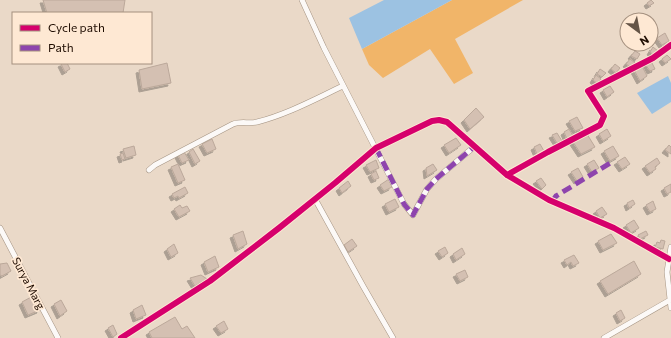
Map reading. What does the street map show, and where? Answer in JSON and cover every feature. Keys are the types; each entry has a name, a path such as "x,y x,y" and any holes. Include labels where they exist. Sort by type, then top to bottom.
{"street":[{"path":"302,0 343,86 404,204 413,215 427,189 436,179 475,146"},
{"path":"507,175 600,125 604,116 588,91 668,49 671,45"},
{"path":"149,170 155,165 237,122 244,124 256,122 294,110 343,86"},
{"path":"121,338 210,281 316,199 376,148 432,121 439,120 447,122 507,175 549,200 614,228 669,259"},
{"path":"316,199 362,286 393,338"},
{"name":"Surya Marg","path":"0,228 58,338"},
{"path":"671,247 669,259 671,308"},
{"path":"604,338 670,300"}],"shaded area":[{"path":"452,0 523,0 455,39 473,73 454,84 430,49 383,78 369,65 362,49"}],"water":[{"path":"384,0 452,0 362,49 349,18"},
{"path":"668,76 671,83 671,102 652,114 637,93"}],"building":[{"path":"43,0 125,0 123,12 47,12"},
{"path":"651,0 654,3 649,6 647,3"},
{"path":"665,33 669,41 662,45 659,41 659,37"},
{"path":"634,52 640,54 637,59 631,56"},
{"path":"650,52 657,52 655,56"},
{"path":"667,55 671,59 665,63 662,59"},
{"path":"630,59 635,63 632,68 626,64"},
{"path":"651,61 655,69 650,71 645,64"},
{"path":"167,63 171,83 142,89 139,70"},
{"path":"61,64 68,64 70,69 65,72"},
{"path":"615,64 620,68 616,73 611,69"},
{"path":"642,66 647,76 640,81 634,70"},
{"path":"600,69 606,73 602,77 597,74"},
{"path":"596,75 601,79 598,84 593,80"},
{"path":"610,86 614,92 607,97 603,90"},
{"path":"476,108 484,117 470,129 464,120"},
{"path":"577,117 583,128 575,131 569,121"},
{"path":"569,129 573,136 567,139 564,132"},
{"path":"607,129 611,136 603,141 599,134"},
{"path":"557,133 562,141 557,143 552,135"},
{"path":"587,134 595,147 581,154 573,142"},
{"path":"456,138 461,145 449,153 444,145"},
{"path":"212,139 216,149 207,153 202,144"},
{"path":"540,144 544,151 537,154 534,147"},
{"path":"669,145 671,147 671,154 665,150"},
{"path":"134,146 136,155 126,158 123,149"},
{"path":"613,146 619,156 610,161 604,151"},
{"path":"193,149 200,161 195,164 189,152"},
{"path":"184,152 189,160 182,163 178,155"},
{"path":"123,153 125,159 122,160 120,154"},
{"path":"625,157 630,164 622,169 617,162"},
{"path":"657,158 660,163 655,167 656,169 650,173 645,166"},
{"path":"376,160 379,168 370,172 366,165"},
{"path":"594,160 599,168 592,172 587,164"},
{"path":"178,164 185,180 178,183 171,167"},
{"path":"433,164 437,170 427,176 426,168"},
{"path":"578,168 583,177 577,181 571,172"},
{"path":"376,171 379,178 374,180 371,174"},
{"path":"541,178 546,185 542,189 536,181"},
{"path":"389,179 392,187 384,191 380,185"},
{"path":"348,181 351,186 342,193 339,188"},
{"path":"671,184 671,192 667,194 664,188"},
{"path":"185,187 188,193 179,198 178,196 174,198 172,194"},
{"path":"395,199 399,207 389,212 385,204"},
{"path":"633,200 635,204 629,208 627,203"},
{"path":"653,201 656,209 650,212 646,205"},
{"path":"180,205 182,208 187,206 190,211 179,217 174,209"},
{"path":"602,207 607,214 600,218 596,211"},
{"path":"634,220 639,228 631,233 626,225"},
{"path":"243,231 247,244 238,249 233,235"},
{"path":"646,231 648,235 640,239 638,235"},
{"path":"611,234 617,243 603,250 598,241"},
{"path":"352,239 357,246 348,252 344,245"},
{"path":"661,240 665,241 663,249 655,247 657,242 660,243"},
{"path":"174,244 178,253 171,257 167,249"},
{"path":"445,247 448,253 442,257 438,251"},
{"path":"462,248 465,254 456,260 453,254"},
{"path":"574,255 579,263 573,266 571,262 567,265 564,260"},
{"path":"215,256 219,267 208,272 204,262"},
{"path":"634,261 641,274 608,294 600,281"},
{"path":"7,263 11,271 2,276 0,275 0,264"},
{"path":"465,270 468,277 460,281 456,274"},
{"path":"201,275 207,279 195,286 190,278"},
{"path":"33,296 40,310 28,315 22,302"},
{"path":"61,300 67,311 60,316 54,304"},
{"path":"142,305 146,315 136,319 133,310"},
{"path":"621,310 625,318 620,321 616,313"},
{"path":"175,317 182,329 187,326 195,338 152,338 149,332"},
{"path":"224,321 228,329 221,333 216,326"},
{"path":"113,325 117,334 113,337 108,328"}],"marked path":[{"path":"376,148 404,204 413,215 427,189 436,179 475,146"},
{"path":"552,202 556,196 612,162"}],"cycle path":[{"path":"507,175 600,125 604,116 588,91 653,58 671,45"},
{"path":"121,338 210,281 279,228 376,148 432,121 439,120 447,122 507,175 549,200 614,228 669,259"}]}
